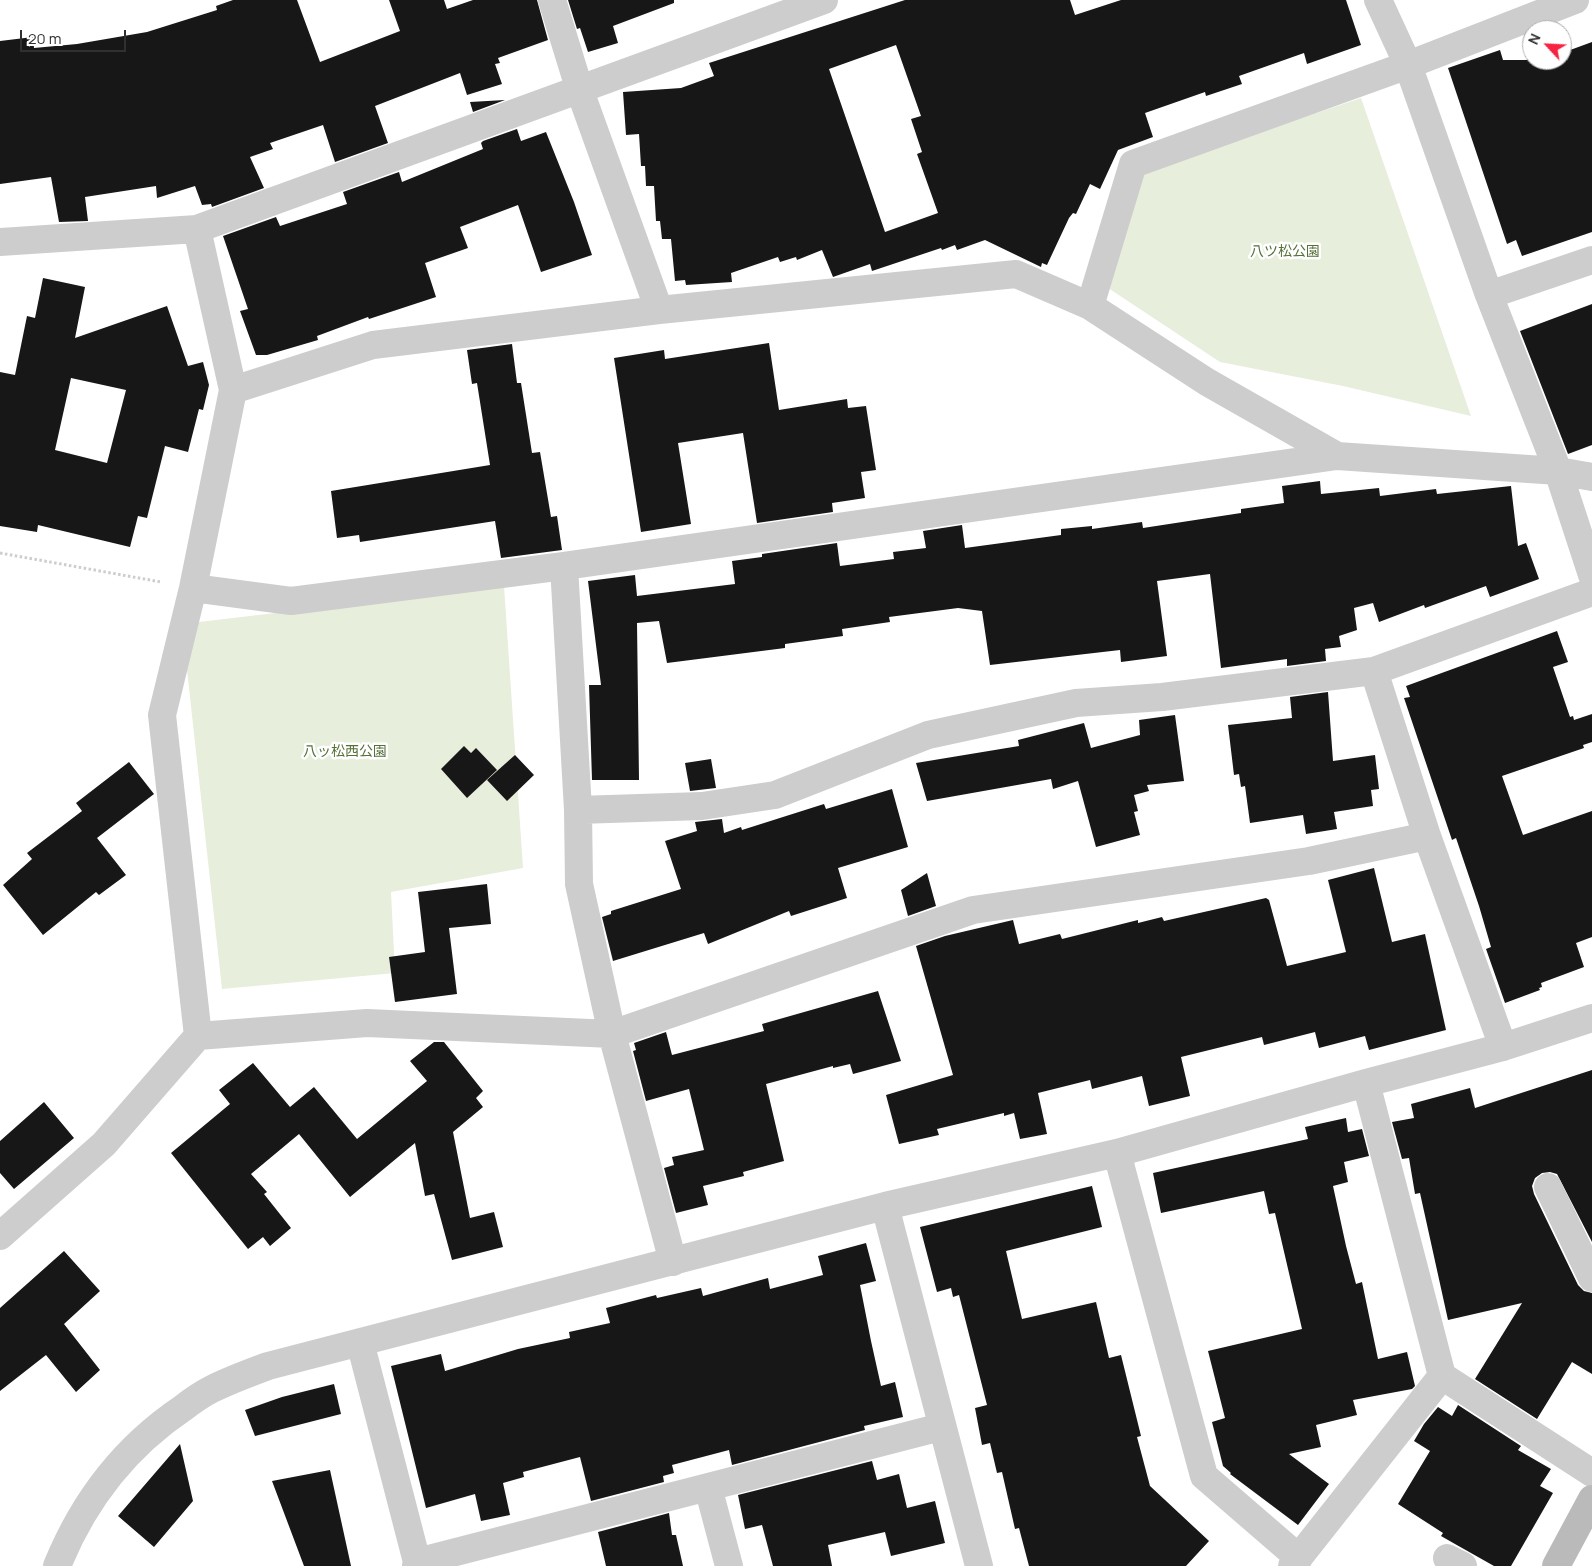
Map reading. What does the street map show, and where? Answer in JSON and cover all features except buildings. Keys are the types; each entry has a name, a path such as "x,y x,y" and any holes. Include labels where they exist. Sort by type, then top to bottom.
{"street":[{"path":"552,0 580,91 660,310"},
{"path":"0,242 197,229 580,91 824,0"},
{"path":"1378,0 1408,65 1489,295 1558,471 1592,575"},
{"path":"1090,306 1133,164 1408,65 1575,0"},
{"path":"197,229 233,390 193,588 162,715 198,1036"},
{"path":"1489,295 1592,260"},
{"path":"233,390 373,344 660,310 1016,274 1090,306 1207,382 1337,456"},
{"path":"193,588 291,600 564,566 1337,456 1558,471 1592,477"},
{"path":"564,566 578,810 578,884 612,1034 673,1262"},
{"path":"578,810 702,806 775,795 928,735 1076,703 1162,697 1374,671 1592,592"},
{"path":"1374,671 1426,836 1503,1047"},
{"path":"0,1236 104,1144 198,1036 367,1023 612,1034 973,910 1309,861 1426,836"},
{"path":"57,1566 70,1533 103,1481 137,1445 168,1418 210,1389 268,1366 885,1206 1117,1153 1366,1082 1503,1047 1592,1018"},
{"path":"1366,1082 1442,1376 1592,1472"},
{"path":"1117,1153 1204,1476 1296,1562 1442,1376"},
{"path":"1548,1187 1592,1278"},
{"path":"885,1206 941,1427 979,1566"},
{"path":"360,1342 417,1564 941,1427"},
{"path":"708,1487 729,1566"},
{"path":"1556,1566 1592,1499"}],"path":[{"path":"0,553 193,588"}],"green space":[{"name":"八ツ松公園","path":"1361,98 1471,416 1343,386 1220,362 1099,282 1123,178"},
{"name":"八ッ松西公園","path":"504,586 523,868 391,892 395,973 222,989 182,624"}]}
